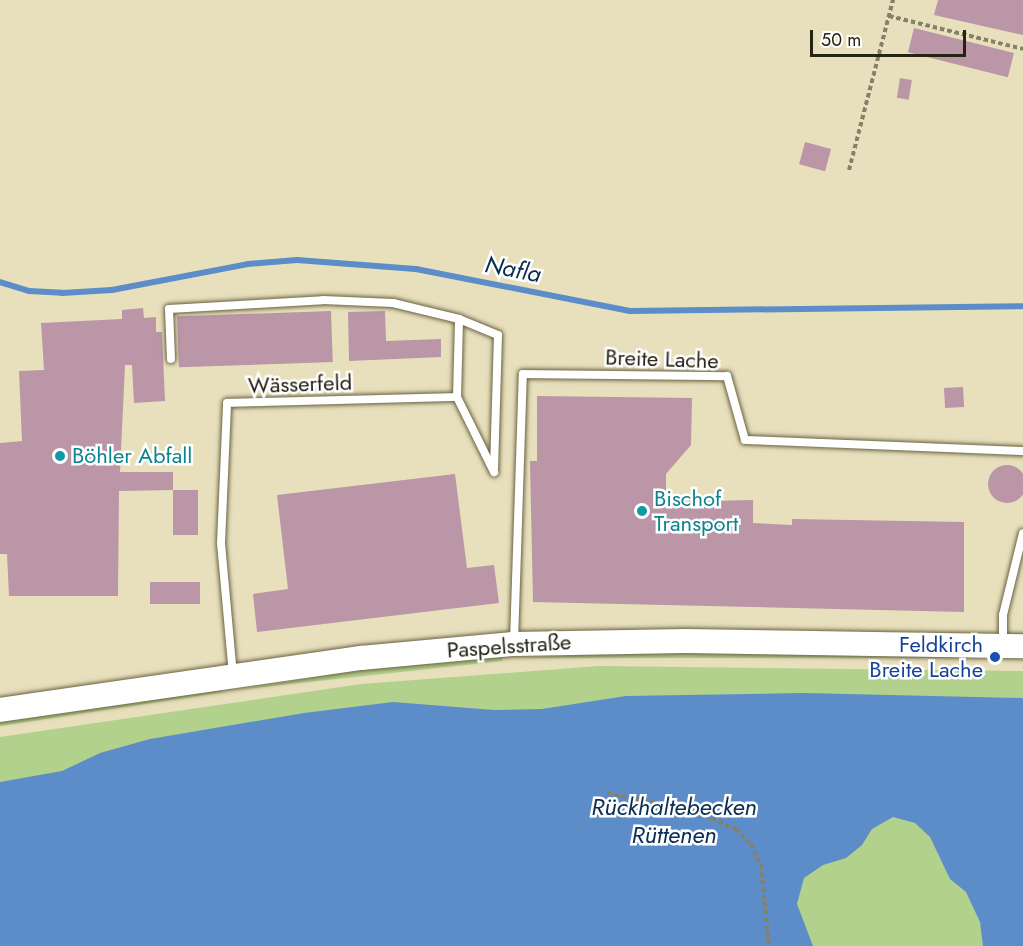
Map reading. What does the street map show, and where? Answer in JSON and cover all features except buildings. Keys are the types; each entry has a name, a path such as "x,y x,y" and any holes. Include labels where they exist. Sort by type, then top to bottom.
{"main road":[{"name":"Paspelsstraße","path":"0,710 399,654 513,644 686,640 1013,646"}],"lane":[{"path":"171,359 169,309 324,300 393,303 459,319 498,335 494,472 456,397 459,319"},
{"name":"Breite Lache","path":"513,644 523,374 727,376 745,440 1023,451"},
{"name":"Wässerfeld","path":"233,676 221,543 226,404 456,397"},
{"path":"1013,646 1003,615 1023,533"}],"path":[{"path":"849,170 893,0"},
{"path":"889,16 1023,49"},
{"path":"607,793 691,810 736,829 751,844 761,865 769,946"}],"green space":[{"path":"638,651 978,657 979,658 525,658"},
{"path":"503,657 502,661 244,689 360,670"},
{"name":"Rückhaltebecken Rüttenen","path":"599,666 1023,671 1023,946 0,946 0,737 361,684"},
{"path":"219,690 224,692 0,726 0,722"}],"water":[{"name":"Rückhaltebecken Rüttenen","path":"804,693 1023,698 1023,946 983,946 980,922 966,892 950,879 930,837 915,823 893,817 872,829 862,845 846,858 823,865 804,878 797,904 813,946 0,946 0,782 62,771 100,753 150,739 304,713 393,702 494,710 542,709 626,696"}],"waterway":[{"name":"Nafla","path":"0,282 29,291 62,293 112,290 248,264 297,260 416,269 630,311 1023,306"}],"place":[{"name":"Böhler Abfall","path":"60,456"},
{"name":"Bischof Transport","path":"642,511"},
{"name":"Feldkirch Breite Lache","path":"995,657"}]}
